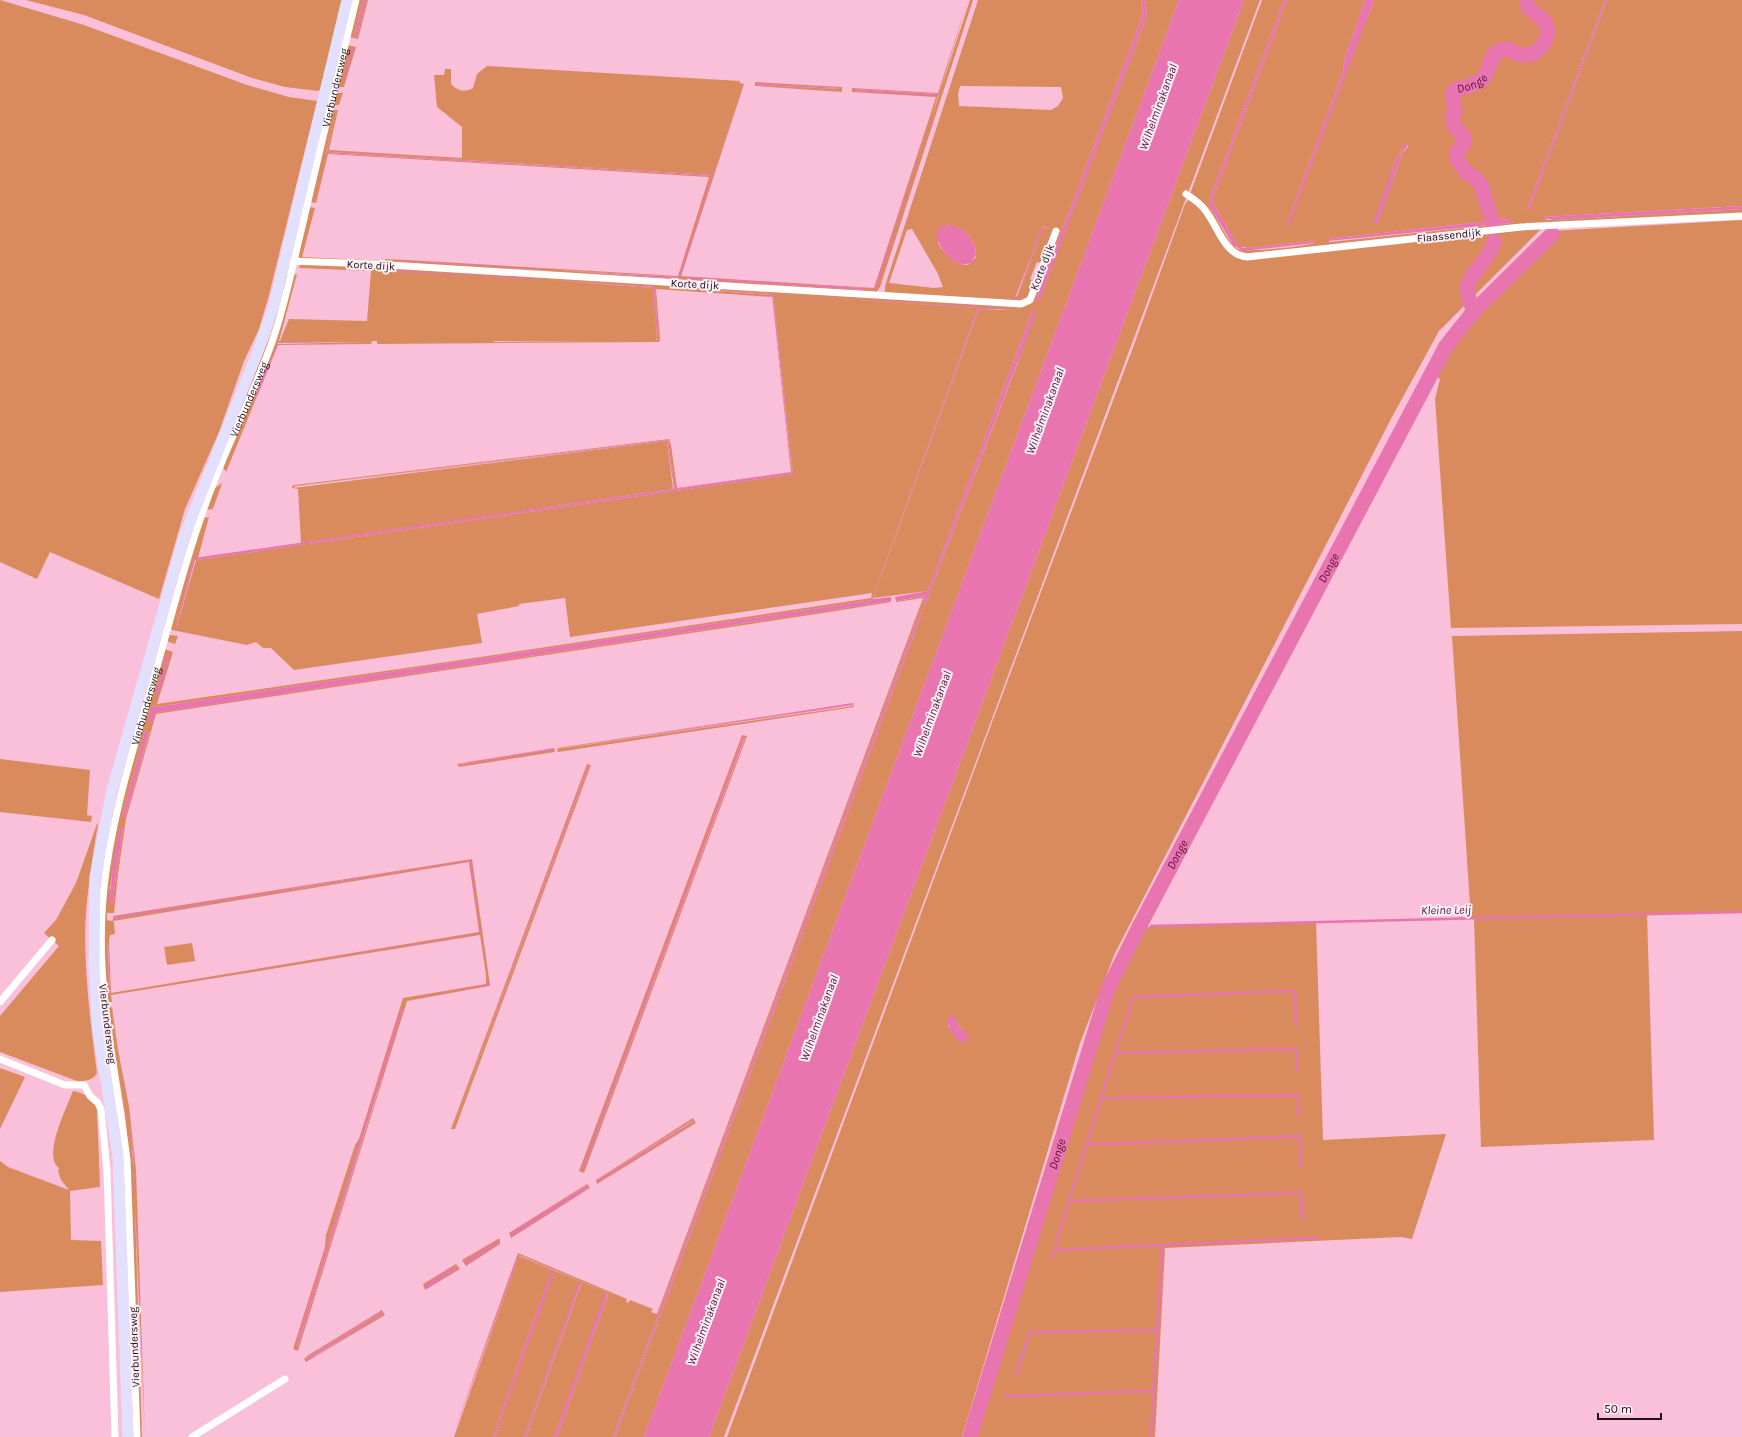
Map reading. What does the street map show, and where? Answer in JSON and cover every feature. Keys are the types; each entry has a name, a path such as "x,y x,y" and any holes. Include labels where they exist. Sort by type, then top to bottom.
{"main road":[{"name":"Vierbundersweg","path":"128,1437 118,1155 98,1032 94,967 95,877 112,790 184,537 258,351 289,261 347,0"}],"street":[{"name":"Vierbundersweg","path":"137,1437 128,1160 107,1029 101,953 106,870 124,782 196,530 232,437 272,344 289,261 356,0"},
{"name":"Flaassendijk","path":"1186,194 1199,202 1206,210 1228,247 1236,254 1248,258 1519,227 1742,216"},
{"name":"Korte dijk","path":"289,261 381,265 1021,304 1030,300 1056,231"},
{"path":"0,1002 52,940"},
{"name":"Vierbundersweg","path":"0,1059 65,1085 80,1084 87,1088 90,1096 101,1109 106,1152 116,1437"},
{"path":"192,1437 285,1379"}],"shaded area":[{"path":"0,0 84,25 247,85 289,97 317,101 269,295 259,329 244,361 219,432 185,509 159,599 50,552 37,579 0,562"},
{"path":"26,0 343,0 320,90 318,91 285,87 252,78 84,15"},
{"path":"358,0 363,0 354,36 357,37 366,0 368,0 358,39 349,37"},
{"path":"968,0 939,94 854,89 854,91 938,95 930,122 970,0 973,0 880,287 876,293 296,260 309,207 315,208 302,257 385,261 385,259 408,260 678,276 709,177 328,154 316,203 310,202 332,110 338,110 329,150 462,158 462,127 437,107 434,75 444,75 445,69 451,69 451,84 459,90 464,91 473,88 477,74 487,66 740,81 740,83 744,84 681,276 874,288 936,97 852,92 852,88 938,93","holes":["741,85 712,176 326,153 335,114 327,150 329,152 712,175","556,270 679,277 680,279","690,278 863,288 863,290"]},
{"path":"978,0 1141,0 1143,14 1036,300 1039,301 1146,18 1147,14 1144,0 1179,0 644,1437 615,1437 898,678 922,613 920,612 613,1437 557,1437 608,1295 606,1293 554,1437 526,1437 581,1284 579,1283 524,1437 495,1437 551,1271 493,1437 454,1437 519,1256 625,1300 519,1255 452,1437 518,1253 627,1299 626,1302 628,1303 630,1300 653,1309 651,1312 657,1314 923,598 896,601 926,596 923,604 925,605 1018,362 1033,309 928,591 873,598 979,309 1014,310 785,295 978,308 872,600 158,707 153,705 152,722 154,713 891,601 836,611 156,714 126,819 114,913 107,913 107,920 112,921 113,919 130,916 113,916 472,859 490,985 407,1001 298,1351 293,1349 325,1247 326,1235 355,1145 359,1139 403,998 486,984 480,935 111,995 112,1002 106,1002 105,935 109,868 117,824 139,736 164,649 173,652 157,704 871,598 872,593 570,637 565,598 519,604 519,606 477,614 482,643 294,670 271,648 263,648 256,642 247,645 172,630 170,627 203,518 209,517 198,558 194,559 176,626 196,560 793,474 773,294 666,287 772,295 772,297 656,289 659,342 377,344 377,341 372,341 371,344 278,345 226,472 223,467 269,355 292,276 297,274 279,341 289,319 367,321 371,271 299,268 300,264 393,267 1027,305 1035,281 1027,298 1023,301 885,295 885,286","holes":["960,86 1061,87 1063,98 1058,106 1051,110 959,106 958,94","947,225 953,226 963,231 972,240 976,251 976,257 968,265 963,265 954,261 943,251 938,243","1043,226 1052,230 1043,227 1017,298 1015,298","912,229 937,272 943,287 934,288 889,283 907,230","1037,262 1041,263 1035,281 1030,279","551,280 655,287 658,340 656,340 653,288","494,341 599,341 494,342","278,342 371,342 277,344","145,731 149,733 125,817 122,817","120,828 123,828 113,903 110,887","469,862 479,932 111,993 109,940 110,935 115,934 114,922 112,922","434,866 278,892 278,891","107,942 108,942 110,996","402,1008 375,1100 297,1349 299,1335"]},
{"path":"1244,0 1260,0 724,1437 709,1437"},
{"path":"1262,0 1284,0 1209,201 1211,208 1231,242 1238,249 1243,250 1276,249 1315,243 1314,241 1250,248 1241,247 1236,243 1212,201 1287,0 1365,0 1345,58 1343,72 1286,226 1374,0 1605,0 1527,210 1529,210 1607,0 1742,0 1742,206 1543,217 1547,220 1554,220 1742,209 1742,215 1587,224 1239,254 1190,194","holes":["1409,145 1402,154 1376,224 1395,161 1401,153 1402,147","1509,219 1511,223 1330,242 1327,239"]},
{"path":"347,45 356,47 344,87 337,87"},
{"path":"755,82 842,87 842,92 755,86","holes":["765,84 839,89 756,85"]},
{"path":"336,93 343,93 339,105 333,105"},
{"path":"1189,199 1197,203 1222,242 1251,259 1542,228 1439,331 1392,417 1115,953 1080,1043 962,1437 727,1437 991,725 1134,345 1185,204","holes":["957,1021 960,1028 963,1030 959,1042 948,1025"]},
{"path":"1742,220 1742,624 1451,628 1435,399 1440,379 1428,370 1461,319 1550,231"},
{"path":"286,275 288,275 278,315 268,344 227,441 271,334"},
{"path":"772,297 792,472 675,489 668,440 296,486 293,488 667,441 673,489 301,543 298,489 292,488 292,486 295,485 669,439 677,488 791,472"},
{"path":"222,483 213,509 206,510 214,489"},
{"path":"1742,631 1742,912 1647,914 1654,1140 1481,1147 1474,919 1471,919 1452,636"},
{"path":"170,635 178,636 175,644 166,641"},
{"path":"853,703 854,707 558,752 557,749 853,706"},
{"path":"742,735 747,736 584,1173 579,1171","holes":["743,737 745,738 583,1171"]},
{"path":"554,748 555,752 459,767 457,764 467,762 459,765 554,749 486,759"},
{"path":"0,759 90,770 87,815 92,816 91,822 0,812"},
{"path":"587,764 591,765 455,1129 451,1129","holes":["588,766 589,766 453,1128"]},
{"path":"97,824 88,892 85,951 87,986 97,1073 93,1078 88,1080 77,1081 0,1052 0,1016 59,946 44,933 56,920 76,883"},
{"path":"1316,922 1323,1140 1446,1134 1412,1239 1401,1237 1165,1248 1155,1437 974,1437 1095,1034 1120,968 1144,927"},
{"path":"192,943 195,961 167,965 164,947"},
{"path":"112,1007 118,1050 129,1106 136,1170 145,1437 134,1190 142,1437 139,1437 128,1144 125,1115 108,1009","holes":["129,1120 133,1156 134,1171"]},
{"path":"0,1068 25,1077 0,1129"},
{"path":"73,1091 88,1097 96,1106 100,1187 70,1191 71,1240 101,1241 103,1285 0,1292 0,1161 8,1167 69,1190 61,1180 58,1171 59,1168 54,1162 53,1153 57,1131"},
{"path":"693,1118 696,1123 597,1184 596,1180","holes":["692,1121 694,1122 597,1181"]},
{"path":"587,1184 590,1188 511,1238 509,1233","holes":["586,1186 589,1188 512,1235 511,1234"]},
{"path":"500,1239 500,1244 466,1266 462,1260"},
{"path":"456,1264 460,1269 425,1290 423,1284"},
{"path":"382,1310 385,1315 306,1362 304,1359","holes":["381,1312 382,1314 315,1356 305,1359"]}],"water":[{"path":"363,0 366,0 357,37 354,36"},
{"path":"1141,0 1144,0 1147,14 1146,18 1039,302 1036,300 1143,14"},
{"name":"Wilhelminakanaal","path":"1179,0 1244,0 709,1437 644,1437"},
{"path":"1284,0 1287,0 1212,201 1236,243 1243,248 1314,241 1315,243 1243,251 1233,245 1211,208 1209,201"},
{"path":"1365,0 1374,0 1288,227 1286,226 1343,72 1345,58"},
{"path":"1605,0 1607,0 1529,211 1527,210"},
{"path":"351,48 354,48 343,82"},
{"path":"757,83 839,88 840,89 756,85"},
{"path":"741,84 680,279 556,270 679,277 711,176 326,153 335,114 327,150 329,152 712,175"},
{"path":"854,89 939,94 876,290 874,290 938,96 854,91"},
{"path":"1410,141 1402,154 1378,223 1376,224 1374,221 1395,161 1401,153 1402,147"},
{"path":"1742,206 1742,209 1554,220 1542,218 1543,217"},
{"path":"1512,219 1511,223 1327,241 1327,239"},
{"path":"950,225 964,231 974,244 976,255 971,263 958,263 952,260 942,249 937,236 937,230 941,226"},
{"path":"1042,226 1052,230 1043,227 1017,298 1009,299 1017,296"},
{"path":"393,261 545,269 545,270"},
{"path":"386,271 540,279 540,280"},
{"path":"690,277 863,288 864,289 690,279"},
{"path":"551,280 655,287 658,340 378,343 657,340 653,288"},
{"path":"666,287 773,294 793,474 195,560 176,626 194,558 674,489 667,441 293,487 668,440 675,489 792,472 772,295"},
{"path":"785,295 1014,309 979,309 873,598 891,597 891,601 155,713 152,722 148,721 152,705 158,707 872,600 978,308"},
{"path":"1033,309 1036,310 1031,327 925,605 923,604 925,596 896,601 895,597 928,591"},
{"path":"278,342 371,342 278,343 258,394 256,393"},
{"path":"920,612 922,613 898,678 615,1437 613,1437"},
{"path":"167,654 170,655 158,696 155,695"},
{"path":"853,703 853,705 558,749"},
{"path":"145,731 149,732 125,817 122,817"},
{"path":"743,737 745,737 583,1171 581,1170"},
{"path":"552,749 555,750 458,765 468,762"},
{"path":"588,765 589,766 453,1128 463,1101"},
{"path":"120,827 123,828 113,903 109,903 114,856"},
{"path":"471,860 489,985 488,986 406,998 487,985 488,979 481,934 111,994 481,933 469,861 113,919 113,917"},
{"path":"107,942 109,985 111,994 109,996"},
{"path":"401,1008 403,1009 297,1349 299,1335"},
{"path":"952,1015 955,1017 960,1028 968,1034 967,1040 964,1042 959,1042 951,1031 947,1019"},
{"path":"128,1120 131,1137 135,1187 144,1437 134,1175"},
{"path":"693,1121 694,1122 598,1182 597,1181 597,1180"},
{"path":"588,1185 589,1188 512,1236 510,1233"},
{"path":"497,1241 499,1243 466,1264 464,1261"},
{"path":"518,1255 625,1300 519,1256 453,1437"},
{"path":"455,1266 457,1269 426,1289 425,1285"},
{"path":"551,1271 554,1272 495,1437 493,1437"},
{"path":"579,1282 581,1283 526,1437 524,1437"},
{"path":"605,1293 608,1294 604,1306 557,1437 554,1437"},
{"path":"381,1312 383,1314 306,1361 305,1359"}],"waterway":[{"name":"Donge","path":"1493,223 1481,185 1476,179 1467,173 1457,159 1457,152 1463,145 1464,137 1456,128 1452,119 1455,112 1452,94 1454,90 1472,85 1481,80 1485,76 1493,57 1501,50 1508,49 1525,55 1535,52 1543,44 1547,34 1546,24 1528,7 1526,0"},
{"name":"Donge","path":"970,1437 1108,989 1139,927 1446,346 1474,311 1552,234"},
{"name":"Donge","path":"1474,311 1467,292 1468,285 1473,274 1489,253 1494,241"},
{"name":"Kleine Leij","path":"1151,926 1742,912"},
{"name":"Kleine Leij","path":"1139,927 1144,927"},
{"path":"1069,1201 1133,997 1295,991 1296,1026"},
{"path":"1116,1053 1297,1049 1297,1072"},
{"path":"1102,1098 1298,1095 1299,1116"},
{"path":"1087,1145 1300,1136 1300,1167"},
{"path":"1052,1258 1069,1201 1301,1193 1302,1219"},
{"path":"1055,1250 1318,1238"},
{"path":"1151,1437 1162,1246"},
{"path":"1016,1376 1030,1332 1157,1330"},
{"path":"1005,1396 1153,1391"}]}
